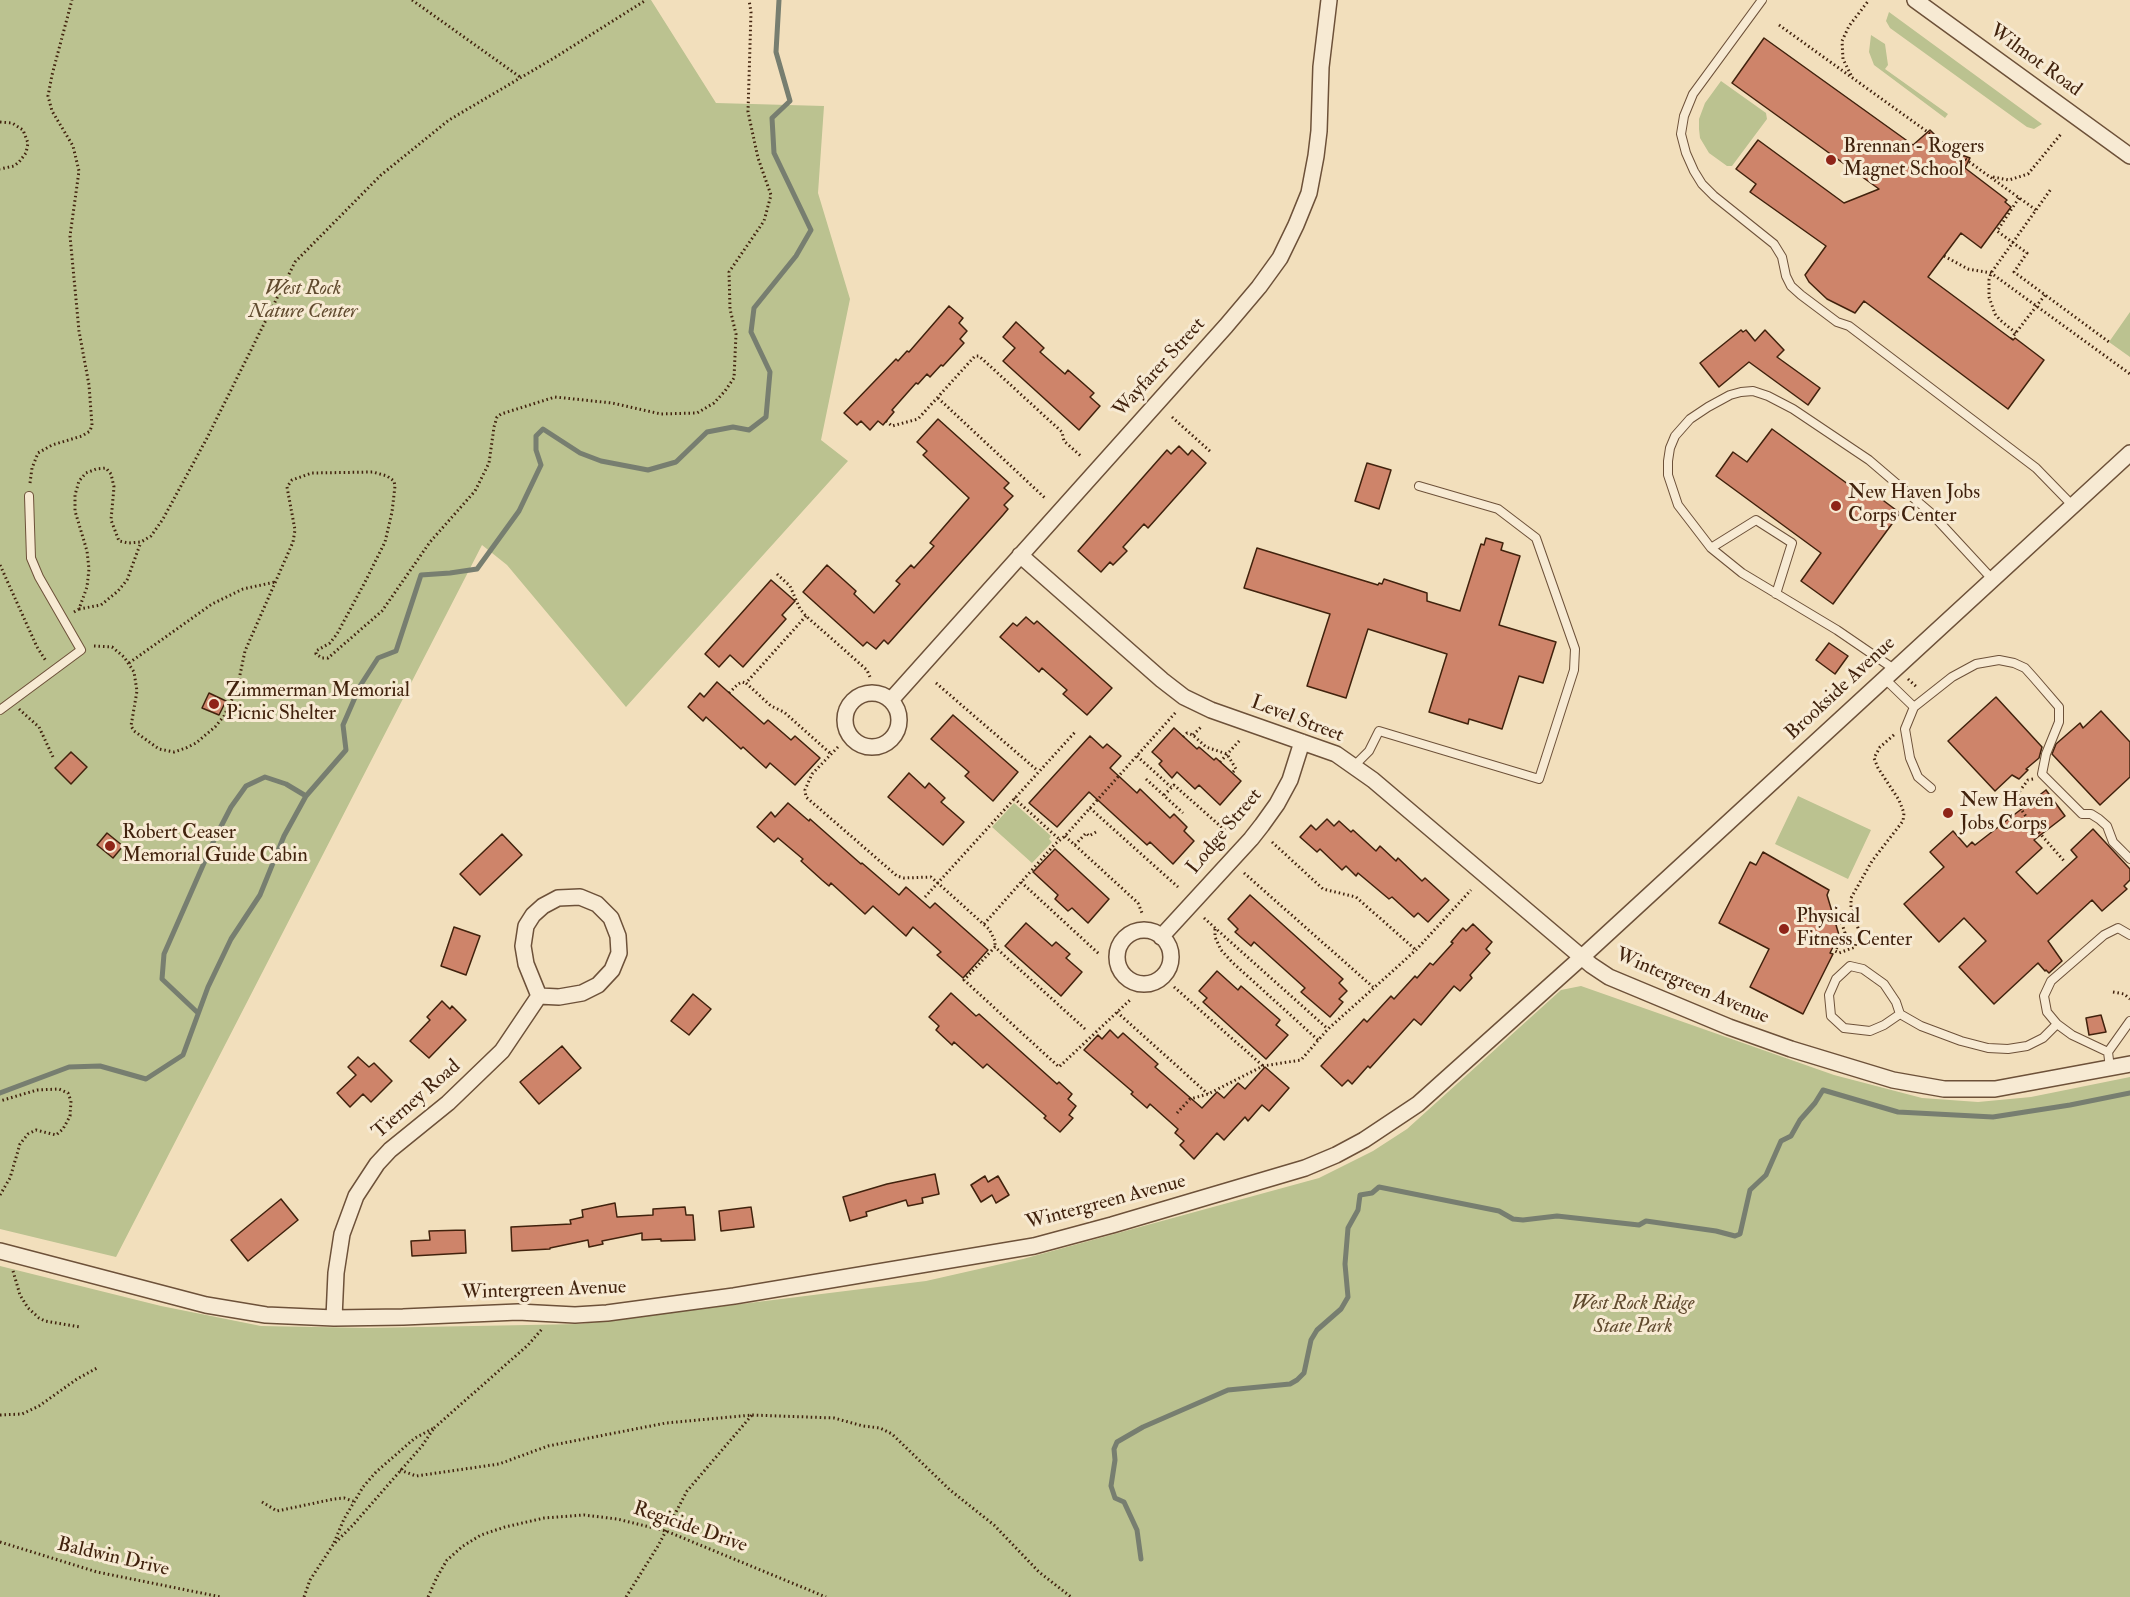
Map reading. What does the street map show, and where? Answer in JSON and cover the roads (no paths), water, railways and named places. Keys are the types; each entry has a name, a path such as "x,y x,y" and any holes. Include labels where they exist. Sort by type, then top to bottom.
{"street":[{"name":"Wayfarer Street","path":"891,700 1226,326 1280,258 1309,193 1316,156 1321,103 1321,67 1329,0"},
{"name":"Wilmot Road","path":"1915,0 2130,156"},
{"name":"Brookside Avenue","path":"1582,957 2130,453"},
{"name":"Level Street","path":"1020,555 1162,680 1184,696 1211,710 1336,754 1373,780 1582,957"},
{"name":"Lodge Street","path":"1161,936 1251,839 1267,818 1290,780 1302,742"},
{"path":"580,897 597,904 612,918 618,936 619,953 612,970 598,985 582,993 559,998 539,996 526,964 523,946 526,926 543,906 558,898 580,897"},
{"name":"Wintergreen Avenue","path":"6,1253 229,1309 266,1315 334,1318 518,1312 607,1313 734,1296 1034,1246 1305,1168 1336,1155 1364,1140 1418,1104 1582,957 1609,977 1729,1027 1838,1065 1893,1080 1944,1089 1995,1089 2130,1064"},
{"name":"Tierney Road","path":"334,1318 336,1273 342,1234 356,1196 377,1164 390,1150 448,1103 502,1051 539,996"}],"lane":[{"path":"1762,0 1693,94 1684,116 1682,134 1686,153 1694,171 1702,184 1714,196 1774,244 1782,256 1786,276 1791,286 1801,295 1837,322 1849,326 2036,468 2073,506"},
{"path":"1914,707 1876,655 1742,573 1711,548 1678,505 1672,490 1668,461 1670,448 1682,428 1708,406 1730,395 1753,391 1768,396 1793,409 1869,460 1931,513 1993,580"},
{"path":"1353,767 1369,751 1379,730 1539,779 1574,670 1575,649 1536,538 1498,509 1419,486"},
{"path":"0,710 81,650 39,577 31,558 29,496"},
{"path":"1711,548 1756,520 1792,543 1776,594"},
{"path":"1931,788 1918,777 1910,758 1905,729 1914,707 1952,677 1976,664 1999,660 2014,663 2025,668 2059,707 2059,722 2046,754 2042,774 2082,814 2091,814 2107,826 2113,842 2130,859"},
{"path":"2108,1052 2072,1035 2057,1024 2047,1012 2044,996 2051,981 2104,935 2118,928 2130,935"},
{"path":"1900,1014 1884,1025 1870,1030 1844,1028 1831,1016 1829,995 1836,979 1850,966 1863,969 1884,984 1896,1002 1900,1014 1921,1026 1988,1048 2008,1049 2027,1046 2043,1038 2057,1024"},
{"path":"2110,1068 2108,1052 2130,1021"}],"waterway":[{"path":"0,1093 69,1067 100,1066 146,1079 183,1055 208,987 231,939 260,895 284,836 306,796 346,750 343,725 360,686 378,658 396,651 421,575 477,569 519,511 541,465 536,450 536,436 543,429 580,453 601,461 648,470 676,462 707,432 733,427 749,430 766,417 770,372 751,332 754,308 796,256 811,230 774,153 772,118 790,101 776,52 779,0"},
{"path":"198,1013 162,979 164,954 215,838 231,807 246,786 265,777 286,784 306,796"},
{"path":"1141,1559 1137,1530 1124,1502 1115,1498 1111,1486 1115,1460 1114,1449 1117,1442 1143,1427 1228,1390 1290,1384 1304,1373 1311,1340 1317,1330 1341,1309 1348,1297 1345,1264 1348,1228 1358,1210 1360,1195 1372,1193 1379,1187 1499,1211 1513,1219 1557,1216 1639,1225 1646,1221 1735,1236 1740,1234 1750,1190 1766,1175 1781,1141 1791,1136 1823,1090 1898,1112 1993,1117 2130,1093"}],"place":[{"name":"Brennan - Rogers Magnet School","path":"1831,160"},
{"name":"New Haven Jobs Corps Center","path":"1836,506"},
{"name":"Zimmerman Memorial Picnic Shelter","path":"214,704"},
{"name":"New Haven Jobs Corps","path":"1948,813"},
{"name":"Robert Ceaser Memorial Guide Cabin","path":"110,846"},
{"name":"Physical Fitness Center","path":"1784,929"}],"park label":[{"name":"West Rock Nature Center","path":"303,302"},
{"name":"West Rock Ridge State Park","path":"1633,1316"}]}
